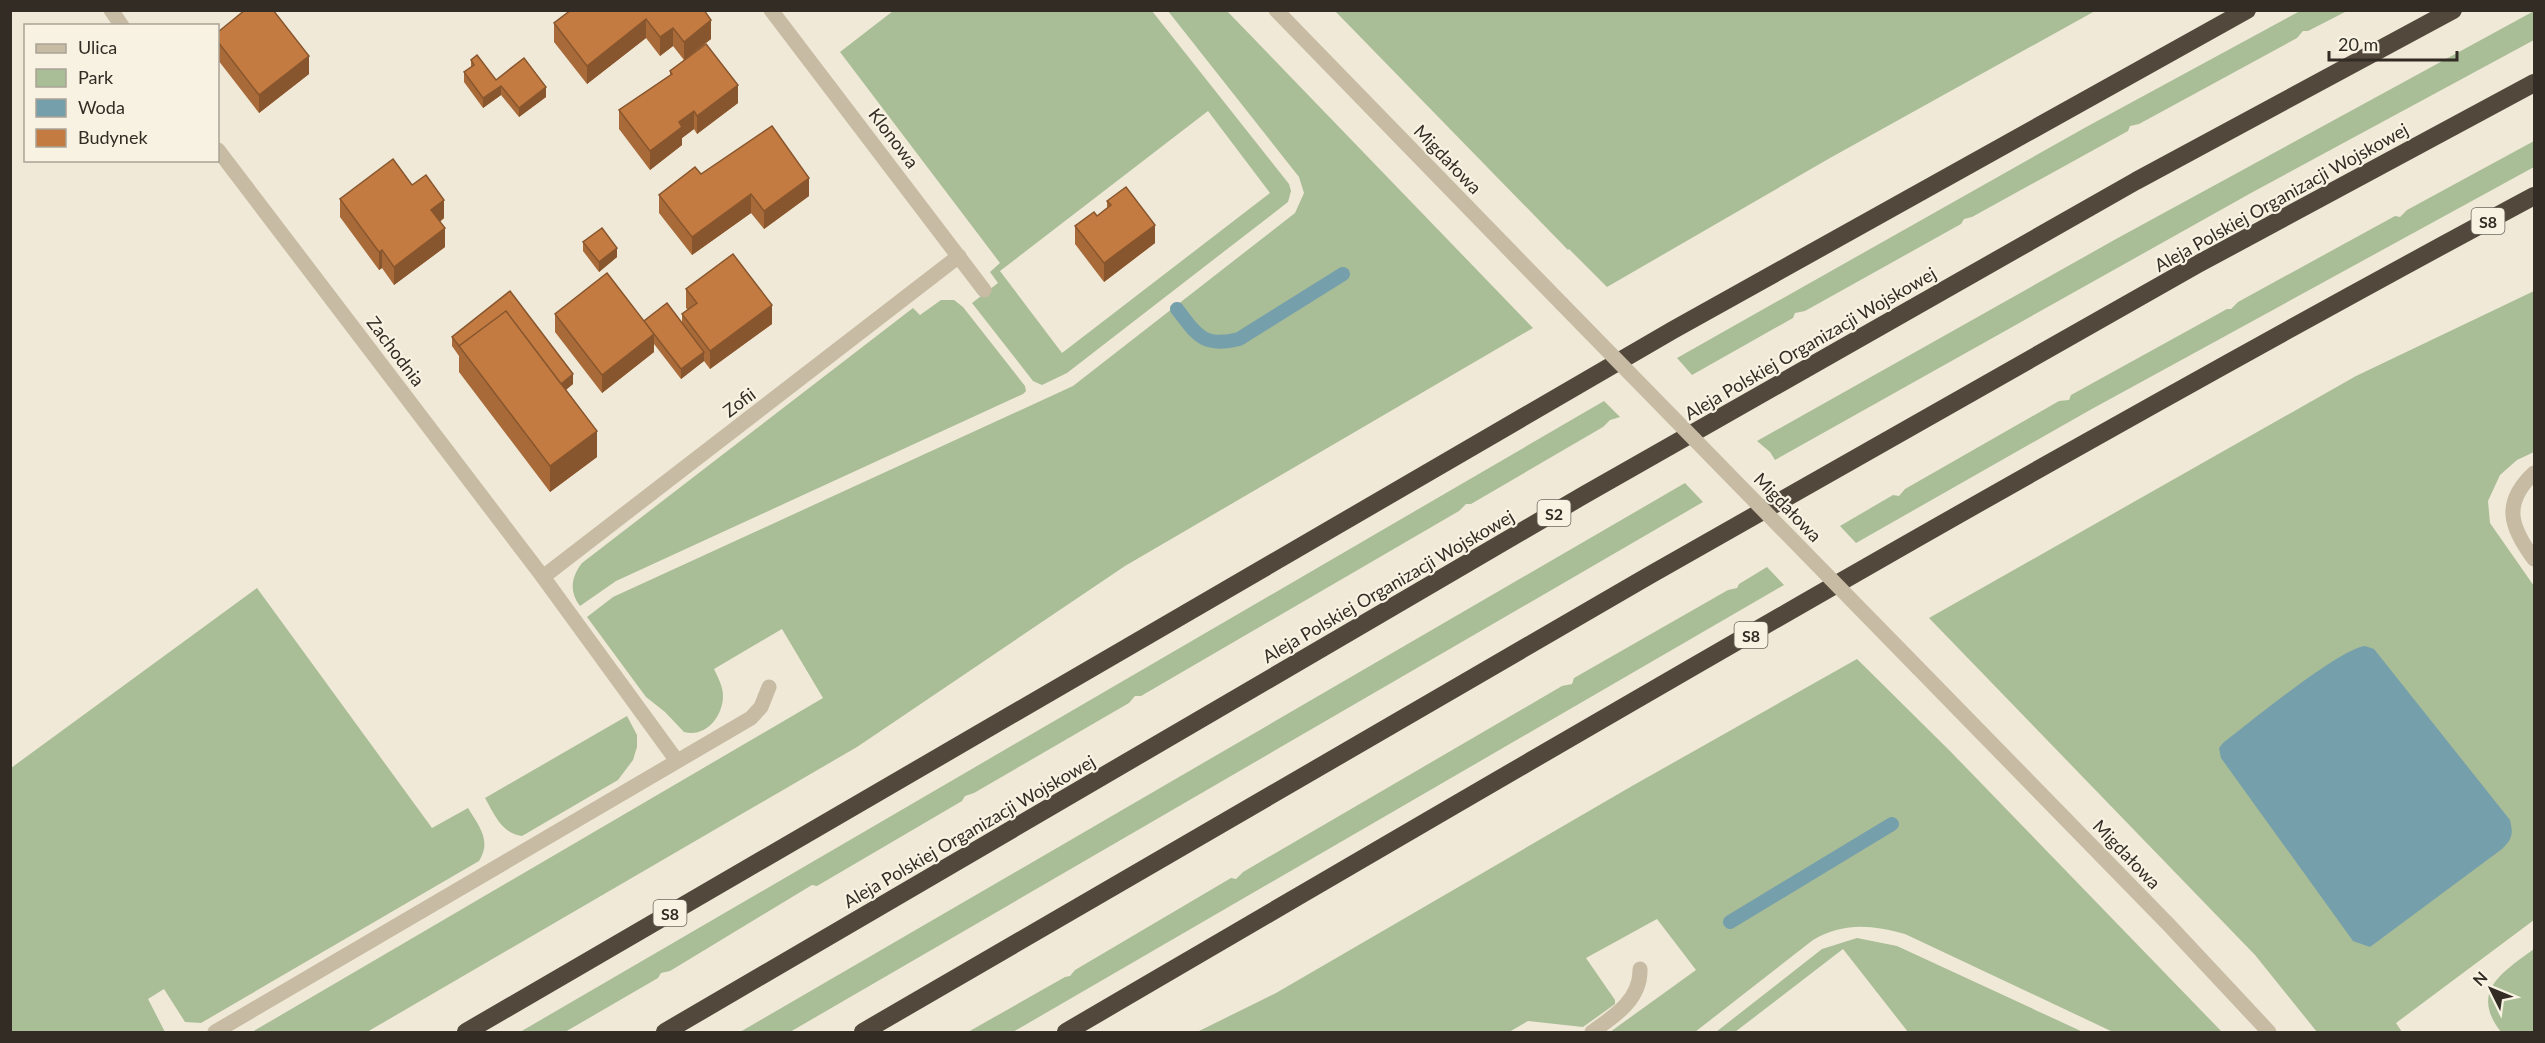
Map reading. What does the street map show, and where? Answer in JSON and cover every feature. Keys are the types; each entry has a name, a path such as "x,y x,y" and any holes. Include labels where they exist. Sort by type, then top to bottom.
{"highway":[{"name":"S8","path":"466,1032 478,1028 1673,330 2092,94 2247,10"},
{"name":"Aleja Polskiej Organizacji Wojskowej","path":"665,1032 1584,495 2136,181 2453,10"},
{"name":"Aleja Polskiej Organizacji Wojskowej","path":"862,1032 1691,552 2198,264 2535,83"},
{"name":"S8","path":"1066,1032 1545,752 2121,424 2535,196"}],"street":[{"path":"111,10 121,24"},
{"name":"Klonowa","path":"771,10 984,290"},
{"name":"Migdałowa","path":"1276,10 2184,940 2269,1032"},
{"name":"Zachodnia","path":"219,151 543,577 677,761"},
{"name":"Zofii","path":"543,577 959,256"},
{"path":"2535,473 2519,489 2513,502 2513,518 2517,534 2535,559"},
{"path":"215,1032 751,718 761,707 769,687"},
{"path":"1592,1032 1626,1005 1638,991 1640,969"}],"green space":[{"path":"893,11 1152,11 1289,184 1291,191 1288,202 1067,373 1042,385 1033,381 972,303 998,283 990,272 1000,263 840,52","holes":["1208,111 1270,193 1062,353 1000,271"]},
{"path":"1168,11 1227,11 1533,328 1125,566 857,747 367,1032 252,1032 823,698 782,629 714,669 723,692 720,711 706,729 692,733 684,732 665,712 646,697 587,617 613,597 1073,386 1295,213 1304,193 1299,177"},
{"path":"1335,11 2095,11 1830,158 1607,287 1568,250"},
{"path":"2300,11 2347,11 2308,31 2303,31 2297,38 2139,124 2130,126 2128,131 1972,217 1964,219 1961,224 1805,311 1795,313 1793,318 1692,375 1677,358 2088,126"},
{"path":"2534,11 2534,40 2251,193 1775,460 1770,452 1757,441 2116,239"},
{"path":"2534,141 2534,167 2090,410 1856,543 1840,526 1893,495 1899,496 1905,489 2059,401 2069,400 2071,395 2227,309 2231,309 2238,302 2395,216 2400,217 2407,210"},
{"path":"2534,291 2534,452 2517,460 2500,475 2488,501 2490,523 2534,586 2534,920 2396,1023 2402,1032 2317,1032 2255,955 1929,618 2356,376"},
{"path":"941,300 954,300 963,307 1025,386 1026,391 1023,394 616,581 580,606 574,595 573,584 582,563 913,308 920,315"},
{"path":"1604,401 1620,417 1610,420 1603,427 1471,504 1466,504 1459,511 1141,696 1135,696 1129,703 974,793 965,796 962,801 817,886 812,885 565,1032 520,1032"},
{"path":"1685,483 1703,502 790,1032 740,1032"},
{"path":"1767,567 1784,585 1013,1032 968,1032 1070,976 1075,970 1231,878 1236,879 1243,872 1562,686 1572,684 1574,678 1728,590 1737,588 1739,584"},
{"path":"257,588 432,828 468,808 480,827 484,840 483,854 479,861 201,1023 185,1022 164,989 148,999 165,1032 11,1032 11,768"},
{"path":"1857,659 1950,751 2222,1032 2113,1032 1905,934 1858,927 1836,930 1813,940 1695,1032 1610,1032 1696,970 1657,919 1586,958 1615,1000 1615,1004 1583,1027 1528,1021 1509,1032 1197,1032 1276,993 1632,786"},
{"path":"627,716 637,735 637,747 633,760 618,780 522,836 509,831 499,822 485,798"},
{"path":"1857,938 1897,946 2083,1032 1908,1032 1843,949 1735,1032 1716,1032 1822,949"},
{"path":"2534,949 2534,1032 2501,1032 2492,1018 2488,1005 2489,994 2501,975"}],"water":[{"path":"2365,646 2374,649 2510,820 2512,832 2510,839 2502,849 2370,947 2353,941 2221,758 2219,748 2294,688 2352,650"}],"building":[{"path":"245,10 273,10 309,56 259,95 219,43 219,31"},
{"path":"571,10 704,10 711,20 684,42 673,28 660,37 646,19 587,66 554,23"},
{"path":"706,44 738,85 697,116 694,111 679,122 682,127 650,151 619,110 672,74 670,71"},
{"path":"477,55 496,80 524,58 546,87 519,108 501,86 483,98 464,72 474,65 471,60"},
{"path":"772,126 809,178 764,211 751,194 692,237 659,195 695,167 701,174"},
{"path":"393,159 412,185 426,175 444,200 431,210 445,228 394,267 382,250 379,252 340,199"},
{"path":"1126,187 1155,225 1104,263 1075,226 1094,212 1097,216 1111,205 1107,201"},
{"path":"602,228 617,248 599,262 583,242"},
{"path":"733,254 772,305 710,351 682,314 697,303 686,289"},
{"path":"607,273 654,334 602,375 555,314"},
{"path":"510,291 573,374 561,384 506,311 459,346 452,337"},
{"path":"667,303 704,352 681,369 644,321"},
{"path":"506,311 597,431 550,466 459,346"}],"waterway":[{"path":"1177,309 1202,337 1217,342 1239,339 1343,274"},
{"path":"1730,922 1892,824"}]}
